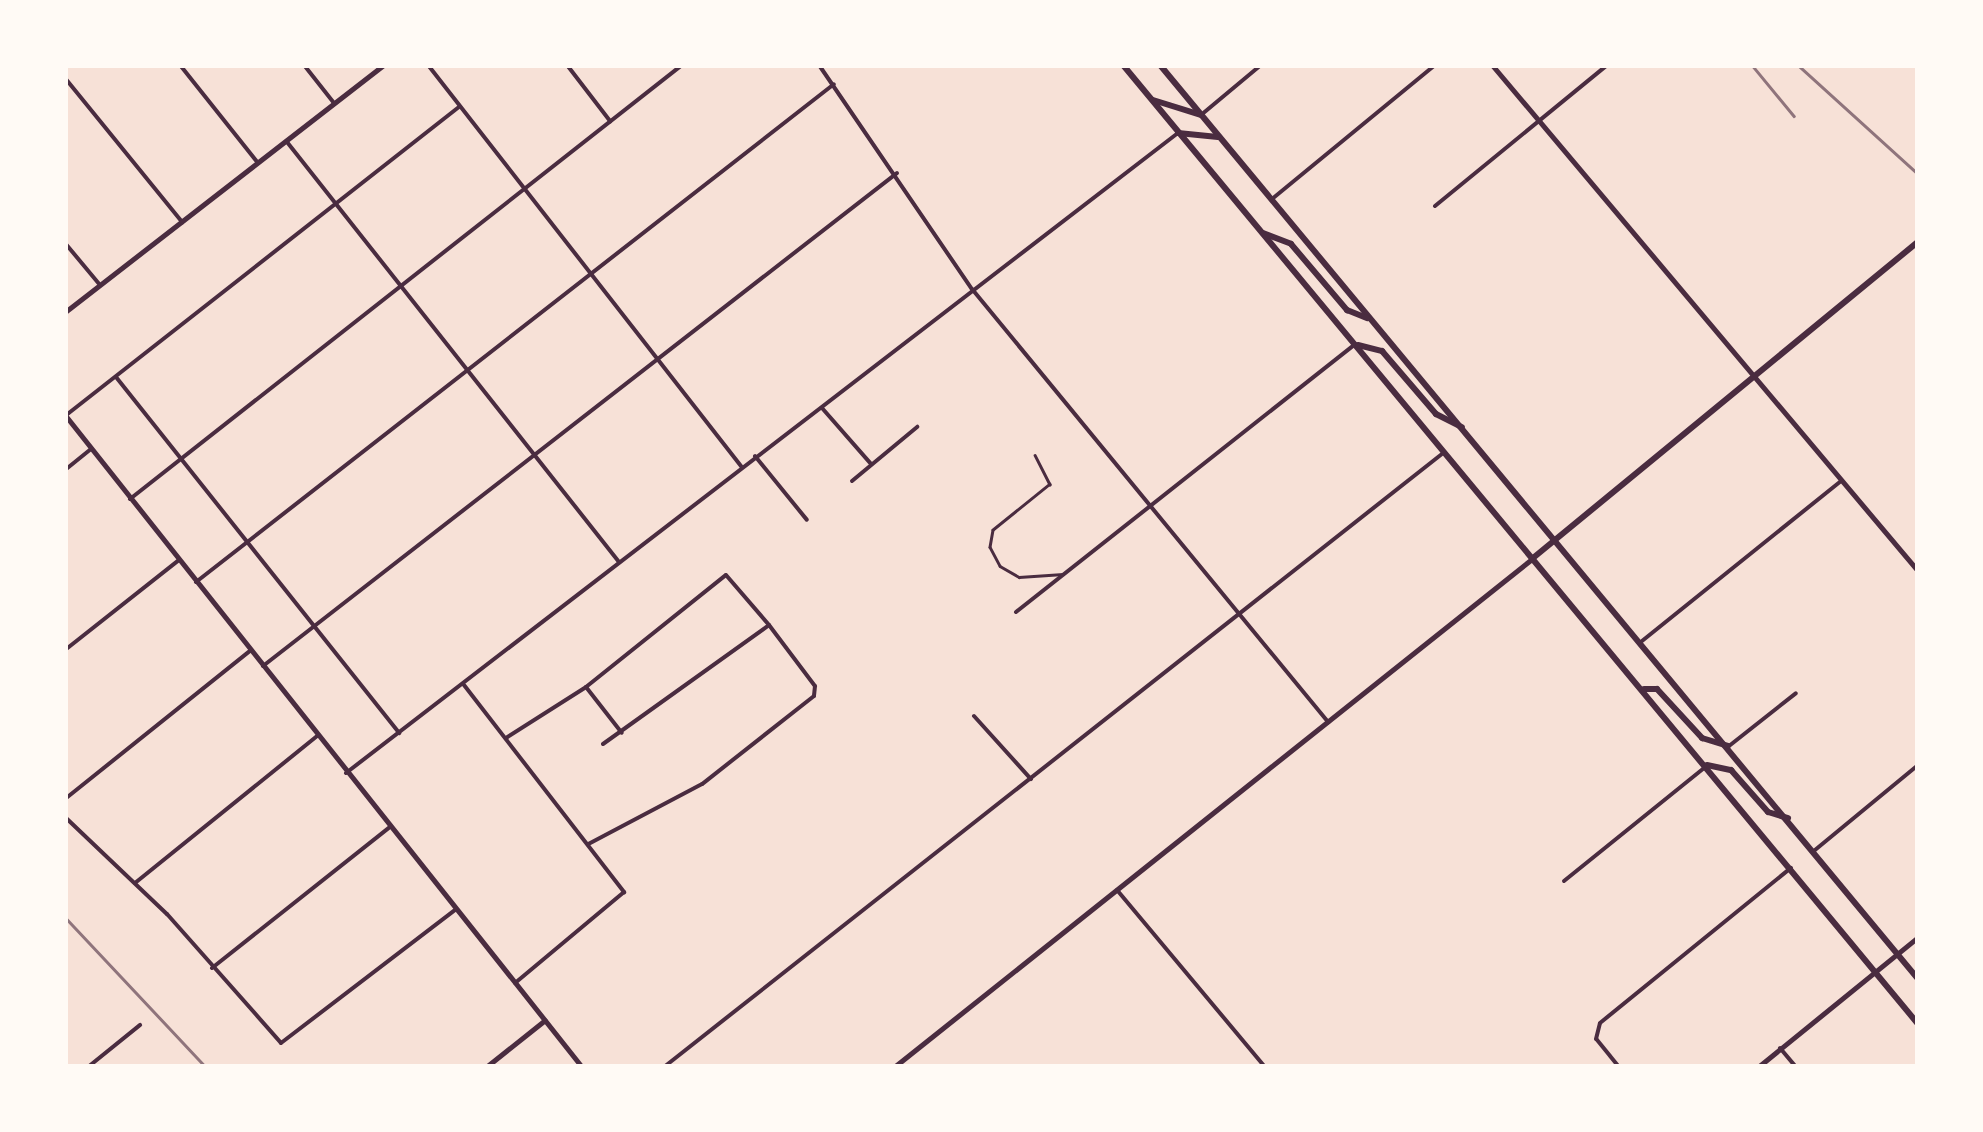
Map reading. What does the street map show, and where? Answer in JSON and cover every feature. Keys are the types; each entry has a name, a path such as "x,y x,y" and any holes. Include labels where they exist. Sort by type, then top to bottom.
{"main road":[{"path":"1122,65 1878,970 1918,1024"},
{"path":"1160,65 1730,746 1918,978"},
{"path":"1152,100 1201,115"},
{"path":"1178,133 1220,138"},
{"path":"1262,232 1291,244 1346,310 1371,319"},
{"path":"1534,558 1918,242"},
{"path":"1355,344 1382,352 1436,414 1463,428"},
{"path":"1644,689 1658,689 1702,738 1730,746"},
{"path":"1707,765 1731,770 1768,812 1789,818"}],"street":[{"path":"180,65 258,163"},
{"path":"304,65 334,102"},
{"path":"65,312 384,65"},
{"path":"428,65 741,466"},
{"path":"566,65 610,120"},
{"path":"130,499 682,65"},
{"path":"819,65 897,172 972,289 1328,722"},
{"path":"1201,115 1261,65"},
{"path":"1272,199 1435,65"},
{"path":"1492,65 1918,571"},
{"path":"1435,206 1607,65"},
{"path":"65,78 182,222"},
{"path":"196,582 834,84"},
{"path":"460,106 65,416 582,1067"},
{"path":"346,773 1178,133"},
{"path":"286,142 618,562"},
{"path":"263,666 897,172"},
{"path":"65,243 100,286"},
{"path":"1016,612 1355,344"},
{"path":"115,376 399,733"},
{"path":"821,407 871,464"},
{"path":"852,481 917,427"},
{"path":"65,470 91,449"},
{"path":"664,1067 1445,451"},
{"path":"755,456 807,520"},
{"path":"1642,641 1842,480"},
{"path":"894,1067 1534,558"},
{"path":"65,650 179,560"},
{"path":"506,738 586,687 726,575 769,625 816,690 702,784 588,844"},
{"path":"603,744 769,625"},
{"path":"65,799 250,651"},
{"path":"463,684 624,896 515,983"},
{"path":"586,687 622,733"},
{"path":"1730,746 1796,693"},
{"path":"974,716 1030,779"},
{"path":"135,883 318,736"},
{"path":"1564,881 1707,765"},
{"path":"1815,850 1918,765"},
{"path":"65,818 135,883 281,1043 456,909"},
{"path":"212,968 391,826"},
{"path":"1619,1067 1594,1033 1792,868"},
{"path":"1116,889 1264,1067"},
{"path":"1758,1067 1918,937"},
{"path":"486,1067 545,1020"},
{"path":"88,1067 140,1024"},
{"path":"1780,1048 1796,1067"}],"lane":[{"path":"1036,455 1050,484 993,530 990,547 1000,566 1019,577 1066,573"}],"railway":[{"path":"1752,65 1794,116"},
{"path":"1798,65 1918,174"},
{"path":"65,917 206,1067"}]}
